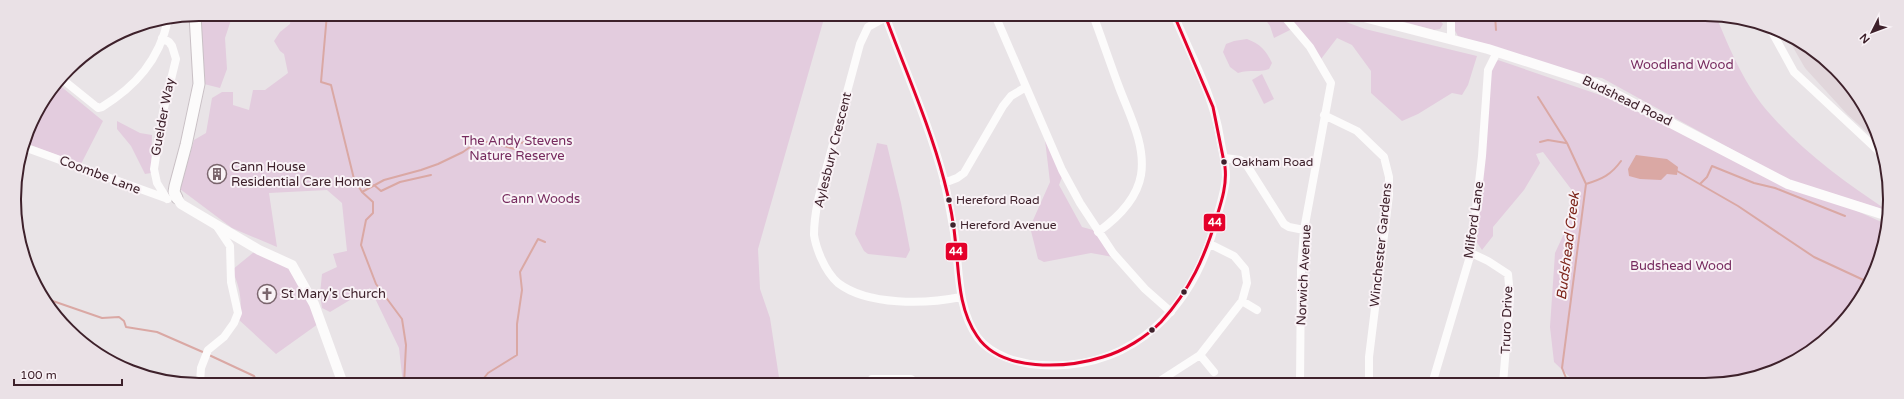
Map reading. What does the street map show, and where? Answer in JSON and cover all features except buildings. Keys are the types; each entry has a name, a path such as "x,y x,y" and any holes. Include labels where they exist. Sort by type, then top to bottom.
{"main road":[{"path":"172,198 186,145 199,84 195,21"}],"street":[{"name":"Aylesbury Crescent","path":"878,21 868,27 860,44 818,199 814,236 818,252 825,268 838,282 854,292 875,298 911,301 941,301 962,297"},
{"path":"888,21 919,106 944,183 954,232 964,308 978,338 988,347 1015,361 1036,365 1058,366 1079,364 1102,358 1144,336 1171,312 1184,295 1200,268 1210,244 1226,176 1225,158 1219,129 1203,83 1177,21"},
{"path":"998,21 1062,170 1098,232 1113,253 1145,289 1171,312"},
{"path":"1095,21 1133,122 1141,153 1141,176 1133,194 1119,215 1098,232"},
{"name":"Norwich Avenue","path":"1288,21 1310,47 1331,83 1304,230 1300,378"},
{"name":"Budshead Road","path":"1379,21 1497,52 1594,83 1788,184 1882,214"},
{"path":"1451,21 1451,40"},
{"name":"Guelder Way","path":"66,81 98,108 115,98 139,79 151,62 167,24"},
{"path":"1773,35 1794,72 1876,148"},
{"name":"Guelder Way","path":"162,38 172,46 176,59 162,112 154,169 157,184 172,198"},
{"name":"Milford Lane","path":"1434,378 1471,253 1482,156 1488,70 1497,52"},
{"path":"944,183 957,178 964,173 1003,106 1012,96 1026,88"},
{"name":"Winchester Gardens","path":"1324,115 1357,131 1384,158 1389,177 1389,195 1369,357 1369,378"},
{"name":"Coombe Lane","path":"28,148 172,198"},
{"path":"1225,158 1240,160 1246,164 1284,224 1289,227 1304,230"},
{"path":"172,198 259,250 292,265 314,304 341,378"},
{"path":"201,378 206,354 224,337 234,323 238,313 231,282 230,246 214,222"},
{"path":"1164,378 1200,354 1242,301 1247,283 1245,269 1234,256 1210,244"},
{"name":"Truro Drive","path":"1471,253 1488,260 1508,274 1510,296 1503,378"},
{"path":"1242,301 1257,310"},
{"path":"1200,354 1214,372"}],"shaded area":[{"path":"1791,43 1822,65 1839,82 1859,110 1871,136 1847,114 1805,68"},
{"path":"1636,155 1667,159 1678,167 1677,175 1667,174 1661,180 1640,179 1629,176 1628,169"}],"green space":[{"path":"200,21 231,21 225,38 227,69 220,88 200,83"},
{"name":"Cann Woods","path":"290,21 823,21 758,249 760,289 770,318 779,378 402,378 399,348 370,288 330,312 322,308 320,294 322,274 337,267 333,254 347,251 342,203 327,190 269,193 277,247 232,228 180,189 194,140 206,133 212,98 222,92 233,92 233,105 249,110 253,90 265,90 288,73 284,54 280,51 274,41 280,32 290,24"},
{"path":"1266,21 1286,21 1292,29 1274,38 1270,26"},
{"path":"1290,21 1343,21 1365,29 1477,56 1468,85 1462,95 1452,93 1418,114 1402,121 1371,93 1371,71 1352,45 1337,38 1321,59"},
{"path":"1401,21 1440,21 1443,24 1440,29 1434,30"},
{"name":"Woodland Wood","path":"1455,21 1718,21 1746,80 1753,92 1770,114 1811,154 1856,189 1883,208 1883,209 1786,179 1602,78 1582,75 1458,36 1454,29"},
{"path":"1247,39 1259,45 1265,51 1272,63 1269,69 1238,73 1230,67 1223,52 1226,44"},
{"name":"Budshead Wood","path":"1498,60 1600,95 1881,222 1880,234 1874,257 1865,278 1853,299 1831,326 1804,348 1783,360 1762,369 1739,375 1716,378 1571,378 1554,362 1550,327 1555,253 1568,225 1571,189 1543,152 1536,154 1540,163 1524,190 1493,227 1493,236 1482,250 1474,238 1490,78 1493,66"},
{"path":"1262,74 1274,99 1264,104 1252,80"},
{"path":"61,87 103,121 81,164 29,145 45,110"},
{"path":"117,121 140,133 152,135 151,173 145,174 131,146 117,129"},
{"path":"1045,140 1062,177 1059,185 1082,227 1093,230 1113,257 1091,253 1044,262 1038,259 1030,227 1050,182"},
{"path":"877,143 887,145 901,203 910,250 906,258 868,254 864,251 855,234"},
{"path":"254,252 279,262 291,271 301,285 313,309 318,324 276,354 238,319 241,300 237,282 232,270"}],"waterway":[{"path":"326,21 321,82 331,85 354,179 362,192 373,202 373,213 366,220 361,245 376,284 402,319 406,345 404,378"},
{"name":"Budshead Creek","path":"1495,21 1496,30"},
{"name":"Budshead Creek","path":"1538,97 1567,143 1586,184 1562,368 1566,378"},
{"path":"507,146 539,139 550,142"},
{"path":"1540,142 1548,140 1566,143"},
{"path":"362,192 384,180 438,164 463,152 477,142 490,142 532,154"},
{"path":"1586,184 1606,176 1614,170 1621,161"},
{"path":"1700,184 1707,177 1712,166 1754,183 1775,188 1845,216"},
{"path":"1677,171 1738,206 1814,257 1864,280"},
{"path":"374,185 381,191 400,182 431,175"},
{"path":"484,378 488,373 517,355 517,324 522,290 520,272 538,239 545,242"},
{"path":"52,301 102,318 119,317 124,321 126,327 157,332 205,353"},
{"path":"209,355 254,376 255,378"}],"transit line":[{"name":"44","path":"887,21 924,117 944,180 953,221 959,281 963,304 971,326 977,336 988,348 1002,356 1018,362 1054,365 1072,364 1103,357 1134,343 1155,328 1171,310 1188,285 1202,259 1212,231 1224,192 1225,167 1213,107 1177,21"}],"place":[{"name":"Oakham Road","path":"1224,162"},
{"name":"Cann House Residential Care Home","path":"217,174"},
{"name":"Hereford Road","path":"949,200"},
{"name":"Hereford Avenue","path":"953,225"},
{"name":"St Mary's Church","path":"267,294"}],"park label":[{"name":"The Andy Stevens Nature Reserve","path":"517,148"}]}
